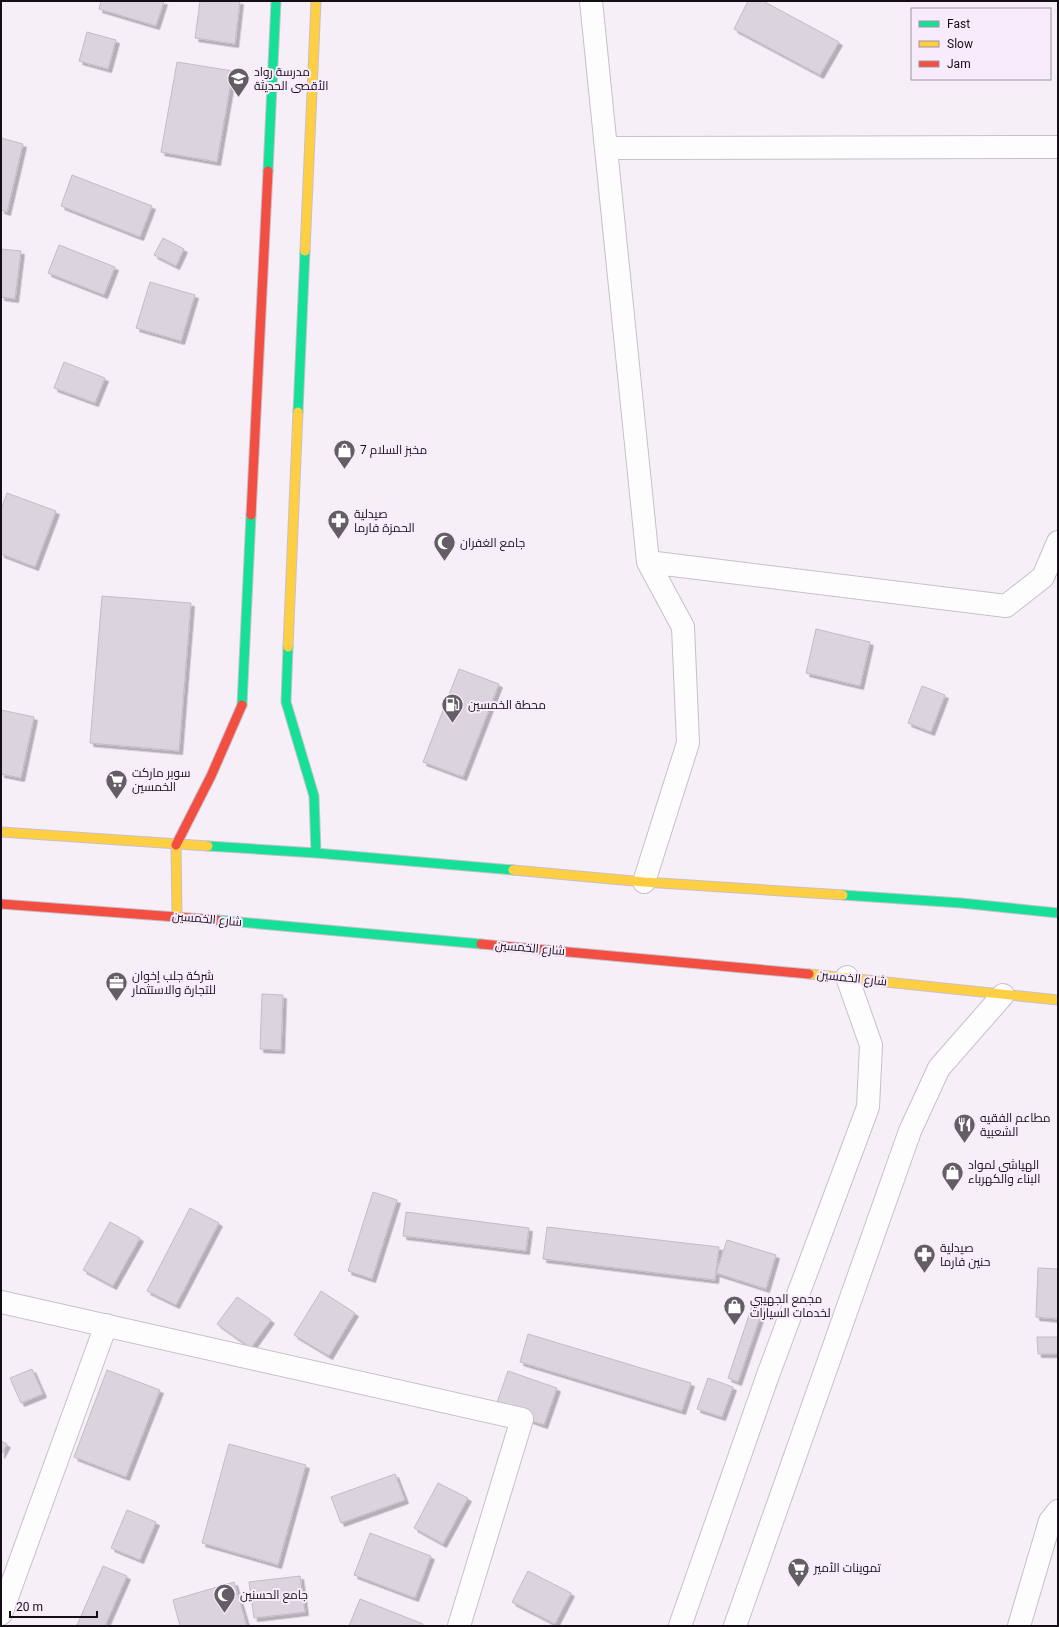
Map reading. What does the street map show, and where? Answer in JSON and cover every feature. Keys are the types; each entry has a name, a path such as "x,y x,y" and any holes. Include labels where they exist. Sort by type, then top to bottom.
{"main road":[{"path":"177,916 176,845 211,776 242,705 276,1"},
{"path":"316,1 286,702 314,796 316,853"},
{"path":"1,832 176,845 316,853 644,882 962,903 1058,913"},
{"name":"شارع الخمسين","path":"1,904 177,916 847,977 1058,1000"}],"street":[{"path":"591,1 648,562 683,627 688,743 644,882"},
{"path":"606,148 1058,147"},
{"path":"648,562 1006,606 1043,577 1058,542"},
{"path":"680,1626 768,1375 868,1107 871,1045 847,977"},
{"path":"735,1626 910,1131 939,1068 1003,995"},
{"path":"1,1302 522,1419 458,1626"},
{"path":"1,1614 106,1325"},
{"path":"1019,1626 1050,1521 1058,1511"}],"building":[{"path":"101,1 164,1 156,26 99,9"},
{"path":"200,1 240,1 235,44 195,38"},
{"path":"748,1 763,1 839,42 820,75 734,29"},
{"path":"87,32 116,40 108,69 79,61"},
{"path":"177,62 233,71 217,162 161,152"},
{"path":"1,138 23,144 7,212 1,210"},
{"path":"72,175 152,206 140,237 61,206"},
{"path":"163,238 184,249 176,266 154,255"},
{"path":"59,245 115,267 104,295 48,273"},
{"path":"1,249 21,251 15,299 1,297"},
{"path":"150,282 195,295 181,341 136,328"},
{"path":"64,362 105,378 95,403 54,388"},
{"path":"7,493 56,511 35,567 1,554 1,509"},
{"path":"102,596 191,603 179,751 90,743"},
{"path":"816,629 870,642 860,686 806,673"},
{"path":"459,669 499,684 463,777 423,762"},
{"path":"922,686 945,695 931,732 908,723"},
{"path":"1,710 34,717 21,778 1,774"},
{"path":"262,994 283,995 281,1050 260,1049"},
{"path":"373,1192 397,1200 372,1279 348,1271"},
{"path":"190,1208 219,1223 176,1305 147,1291"},
{"path":"406,1212 529,1228 526,1251 403,1236"},
{"path":"110,1222 140,1238 113,1286 83,1270"},
{"path":"547,1227 719,1247 715,1280 543,1259"},
{"path":"727,1240 776,1255 766,1289 716,1273"},
{"path":"1038,1268 1058,1269 1058,1319 1036,1317"},
{"path":"321,1291 355,1313 329,1356 294,1335"},
{"path":"237,1297 271,1320 251,1348 217,1324"},
{"path":"753,1303 764,1306 738,1382 728,1378"},
{"path":"528,1334 691,1383 682,1411 520,1362"},
{"path":"1037,1337 1058,1337 1058,1354 1038,1354"},
{"path":"32,1369 43,1394 21,1403 10,1378"},
{"path":"107,1370 160,1390 126,1477 74,1457"},
{"path":"508,1371 557,1388 544,1425 495,1408"},
{"path":"708,1378 733,1387 722,1417 697,1409"},
{"path":"1,1441 7,1444 1,1455"},
{"path":"229,1444 306,1465 278,1565 202,1543"},
{"path":"395,1474 405,1500 341,1523 331,1497"},
{"path":"438,1483 468,1498 443,1544 414,1528"},
{"path":"127,1510 156,1522 140,1560 111,1548"},
{"path":"370,1533 431,1556 415,1598 354,1575"},
{"path":"103,1566 127,1576 105,1626 79,1626 77,1625"},
{"path":"528,1571 571,1593 555,1624 512,1602"},
{"path":"300,1576 305,1612 254,1618 249,1582"},
{"path":"234,1582 247,1626 180,1626 173,1600"},
{"path":"360,1599 423,1624 422,1626 349,1626"}],"traffic: fast":[{"path":"268,171 276,1"},
{"path":"298,412 305,251"},
{"path":"242,705 251,515"},
{"path":"288,647 286,702 314,796 316,853"},
{"path":"208,846 316,853 513,870"},
{"path":"843,895 961,903 1058,913"},
{"path":"217,920 481,944"}],"traffic: slow":[{"path":"305,251 316,1"},
{"path":"288,647 298,412"},
{"path":"1,832 208,846"},
{"path":"176,845 177,916"},
{"path":"513,870 644,882 843,895"},
{"path":"809,974 1058,1000"}],"traffic: jam":[{"path":"251,515 268,171"},
{"path":"176,845 211,776 242,705"},
{"path":"1,904 217,920"},
{"path":"481,944 809,974"}],"place":[{"name":"مدرسة رواد الأقصى الحديثة","path":"238,98"},
{"name":"مخبز السلام 7","path":"344,470"},
{"name":"صيدلية الحمزة فارما","path":"338,540"},
{"name":"جامع الغفران","path":"444,562"},
{"name":"محطة الخمسين","path":"453,724"},
{"name":"سوبر ماركت الخمسين","path":"117,800"},
{"name":"شركة جلب إخوان للتجارة والاستثمار","path":"116,1002"},
{"name":"مطاعم الفقيه الشعبية","path":"965,1144"},
{"name":"الهياشي لمواد البناء والكهرباء","path":"952,1192"},
{"name":"صيدلية حنين فارما","path":"925,1274"},
{"name":"مجمع الجهيبي لخدمات السيارات","path":"734,1326"},
{"name":"تموينات الأمير","path":"799,1588"},
{"name":"جامع الحسنين","path":"225,1614"}]}
